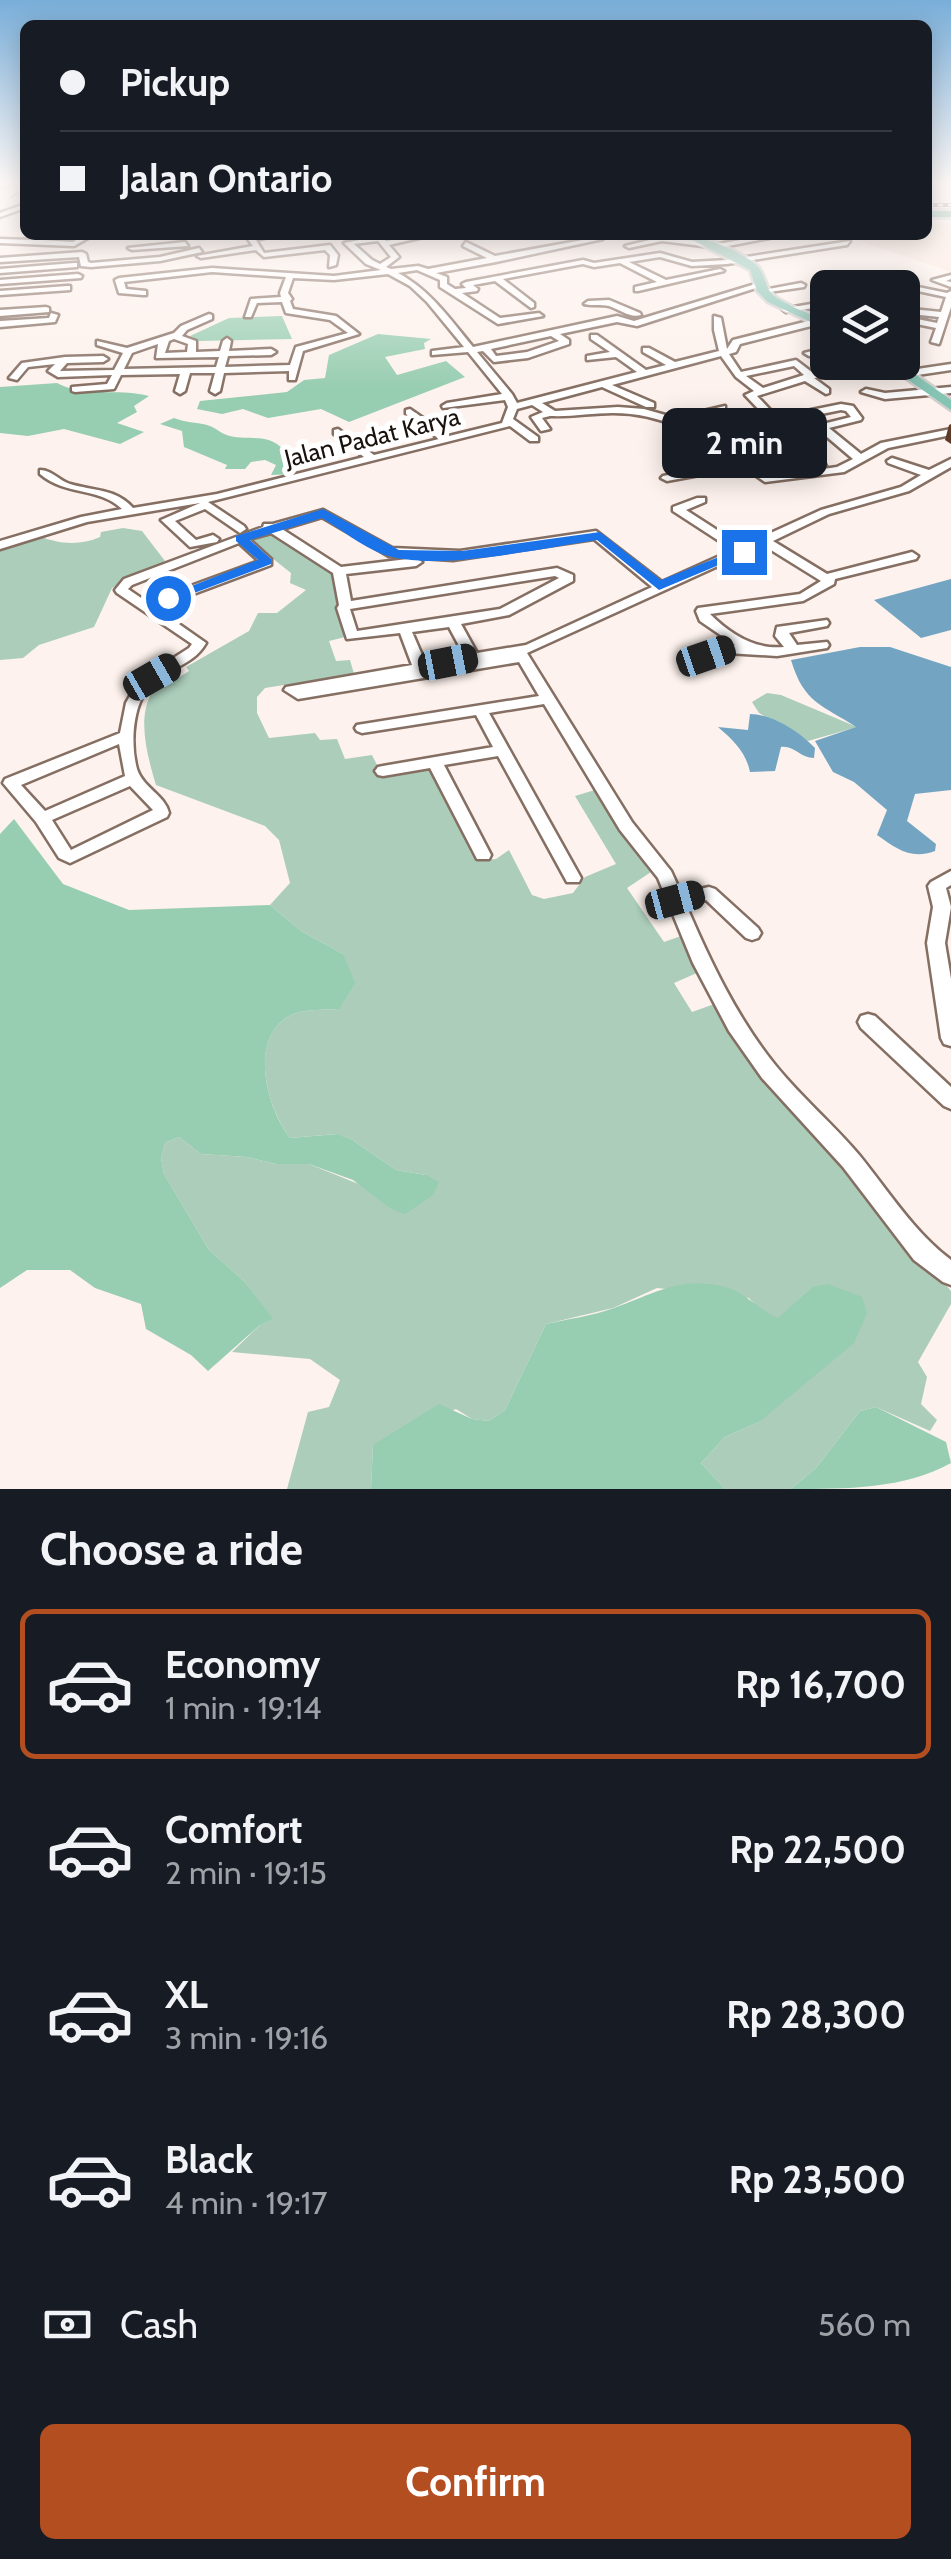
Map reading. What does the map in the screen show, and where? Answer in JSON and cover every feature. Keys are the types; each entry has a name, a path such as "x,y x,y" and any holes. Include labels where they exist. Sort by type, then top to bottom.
{"main road":[{"path":"720,251 744,260 754,269 761,288 786,309 810,320"},
{"path":"911,380 951,406"}],"street":[{"path":"2,265 82,254 84,264 92,265 160,260 184,251"},
{"path":"202,251 212,270"},
{"path":"231,252 295,251"},
{"path":"331,251 332,264"},
{"name":"Jalan Padat Karya","path":"357,251 423,292 511,402"},
{"path":"384,269 395,257 388,251"},
{"path":"480,251 496,260"},
{"path":"427,272 536,251"},
{"path":"552,251 573,264"},
{"path":"641,285 696,270 692,264 650,251"},
{"path":"701,254 710,251"},
{"path":"692,264 713,251"},
{"path":"661,280 713,251"},
{"path":"716,251 718,298"},
{"path":"777,251 781,254"},
{"path":"744,260 796,251"},
{"path":"231,252 240,264"},
{"path":"455,292 474,289 466,284 496,278 660,254"},
{"path":"623,262 661,280"},
{"path":"2,265 74,266"},
{"path":"2,265 0,282 78,276"},
{"path":"248,315 254,301 289,289 384,269 418,268 444,279 443,285 498,321 539,316"},
{"path":"143,293 122,290 118,280 212,270 289,289"},
{"path":"496,278 531,306"},
{"path":"936,342 947,306 936,280 951,278"},
{"path":"634,324 736,289 800,285"},
{"path":"0,293 67,288"},
{"path":"65,360 54,366 54,373 255,368 294,373 301,348 355,334 333,318 289,311 289,289"},
{"path":"920,290 947,306"},
{"path":"0,303 58,299"},
{"path":"598,322 585,307 606,302 646,318"},
{"path":"786,309 810,306"},
{"path":"920,307 947,306"},
{"path":"920,315 947,306"},
{"path":"0,313 50,312 54,319 0,324"},
{"path":"100,342 127,352 209,318"},
{"path":"717,318 717,340 739,375 787,436 821,466"},
{"path":"436,352 485,348 619,319 652,329"},
{"path":"447,406 476,396 534,402 690,356 735,350 738,342 810,327"},
{"path":"480,362 528,355 567,341 554,333"},
{"path":"171,337 159,356 226,354 257,347 271,352"},
{"path":"171,337 193,344 191,355"},
{"path":"594,337 644,372"},
{"path":"215,391 227,341"},
{"path":"485,348 494,360"},
{"path":"646,350 671,364"},
{"path":"76,388 111,388 127,352"},
{"path":"590,358 618,354"},
{"path":"14,378 24,365 103,359"},
{"path":"920,365 949,361"},
{"path":"739,375 796,363 826,391"},
{"path":"251,386 255,368"},
{"path":"180,391 186,370"},
{"path":"146,387 153,372"},
{"path":"686,425 690,417 809,376"},
{"path":"603,384 712,436 766,480 840,470 885,445 951,432"},
{"path":"866,392 885,396 951,390"},
{"path":"511,402 510,420 534,439"},
{"path":"534,402 550,413"},
{"path":"544,428 536,417 550,413 596,407 656,411"},
{"path":"712,436 741,421 842,407 857,416 854,421 787,436"},
{"path":"410,412 447,440"},
{"name":"Jalan Padat Karya","path":"0,545 28,529 218,497 497,429 510,420"},
{"path":"824,429 861,460"},
{"path":"338,432 345,444 373,458"},
{"path":"892,461 951,477"},
{"path":"667,478 746,462"},
{"path":"521,654 472,657 421,671 298,695 291,690 421,671 521,654 655,588 744,552 825,512 890,494 951,462"},
{"path":"44,472 55,483 74,491 106,492 132,512"},
{"path":"701,500 677,509 744,552"},
{"path":"149,606 267,562 240,534 206,505 167,520 196,544 240,534 276,527 323,513 389,552 462,555"},
{"path":"276,527 339,571 588,536 655,588"},
{"path":"149,606 121,590 123,584 240,534"},
{"path":"765,542 829,577 912,556"},
{"path":"339,571 346,606"},
{"path":"558,572 569,578 504,612 354,637 342,608 346,606 558,572"},
{"path":"750,650 705,618 704,612 803,597 826,585 829,577"},
{"path":"128,735 11,783 42,818 64,854 70,857 160,814 161,808 132,779 130,704 144,683 195,652 200,643 150,612 149,606"},
{"path":"453,622 472,657"},
{"path":"794,650 782,636 782,630 822,623"},
{"path":"405,630 421,671"},
{"path":"706,656 726,649 794,650 822,645"},
{"path":"521,654 626,826 665,875 702,963 736,1025 769,1072 850,1160 922,1252 951,1274"},
{"path":"362,728 548,699"},
{"path":"481,711 572,878"},
{"path":"383,771 502,750"},
{"path":"435,762 483,854"},
{"path":"42,818 132,779"},
{"path":"951,877 937,886 942,907 936,943 951,1038"},
{"path":"675,900 709,892 752,933"},
{"path":"868,1022 951,1100"}],"shaded area":[{"path":"891,251 951,251 951,272"}],"green space":[{"path":"282,316 292,339 199,341 190,336 229,318"},
{"path":"378,334 431,339 424,343 425,349 385,357 397,375 446,361 465,377 349,422 321,409 268,418 243,409 222,414 197,409 200,401 287,392 304,380 325,378 329,355"},
{"path":"57,383 80,391 149,396 134,406 137,412 117,423 144,432 120,444 64,429 28,436 0,433 0,387"},
{"path":"174,418 207,425 230,436 278,444 284,450 283,465 294,474 271,475 276,465 265,460 251,462 245,469 225,469 227,465 184,447 182,431 160,424"},
{"path":"123,528 142,531 165,561 112,588 94,627 39,645 23,658 0,660 0,548 39,536 61,542 85,542 100,537 101,532"},
{"path":"269,531 336,576 338,613 345,637 329,641 336,661 350,660 354,674 265,688 257,697 257,713 269,738 315,733 320,740 337,739 345,759 372,755 383,777 433,768 478,861 496,859 509,850 532,895 544,899 573,893 585,877 616,864 575,796 598,789 651,872 627,888 664,942 681,936 699,972 674,983 692,1012 720,1002 831,1149 951,1291 951,1304 918,1362 927,1377 921,1404 937,1420 930,1431 876,1407 860,1411 816,1468 791,1489 725,1489 701,1463 725,1437 759,1422 812,1287 778,1319 761,1311 749,1298 657,1288 613,1308 546,1324 505,1410 489,1421 472,1419 456,1409 373,1445 371,1489 287,1489 308,1412 329,1407 340,1380 310,1359 232,1352 260,1325 272,1319 244,1281 209,1250 164,1174 161,1158 165,1143 179,1137 201,1154 247,1157 276,1164 309,1164 366,1187 391,1209 426,1175 396,1170 351,1139 336,1134 290,1138 268,1090 265,1072 270,1038 279,1024 293,1014 339,1009 343,954 301,931 270,905 290,883 279,840 265,826 156,785 148,755 146,710 158,685 170,675 178,678 189,671 186,667 249,631 258,613 277,613 306,590 290,583 291,573 248,539"},
{"path":"767,693 781,695 857,727 808,741 759,713 752,702"},
{"path":"14,819 63,884 129,910 270,905 301,931 343,954 355,983 339,1009 293,1014 279,1024 270,1038 265,1072 281,1125 290,1138 337,1134 351,1139 396,1170 426,1175 439,1182 433,1195 405,1214 391,1209 353,1180 309,1164 276,1164 247,1157 201,1154 179,1137 165,1143 161,1158 164,1174 209,1250 244,1281 273,1319 260,1325 208,1371 191,1355 146,1329 141,1304 95,1288 70,1270 27,1270 0,1288 0,834"},
{"path":"694,1284 733,1290 778,1318 812,1287 828,1284 862,1297 867,1313 854,1343 759,1422 725,1437 701,1463 725,1489 371,1489 373,1445 439,1404 472,1419 489,1421 505,1410 546,1324 614,1308 667,1288"},
{"path":"876,1407 946,1442 951,1463 895,1483 791,1489 816,1468 860,1411"}],"water":[{"path":"951,579 951,630 921,638 874,600"},
{"path":"860,647 890,647 951,667 951,790 915,794 907,821 936,844 935,851 911,854 877,835 887,810 854,782 833,772 815,741 856,727 809,695 791,660"},
{"path":"750,714 794,730 815,748 814,758 781,747 775,771 750,772 742,752 718,727 748,730"}],"route":[{"path":"168,598 267,562 241,538 323,513 383,550 399,554 462,555 596,535 659,586 744,552"}]}
